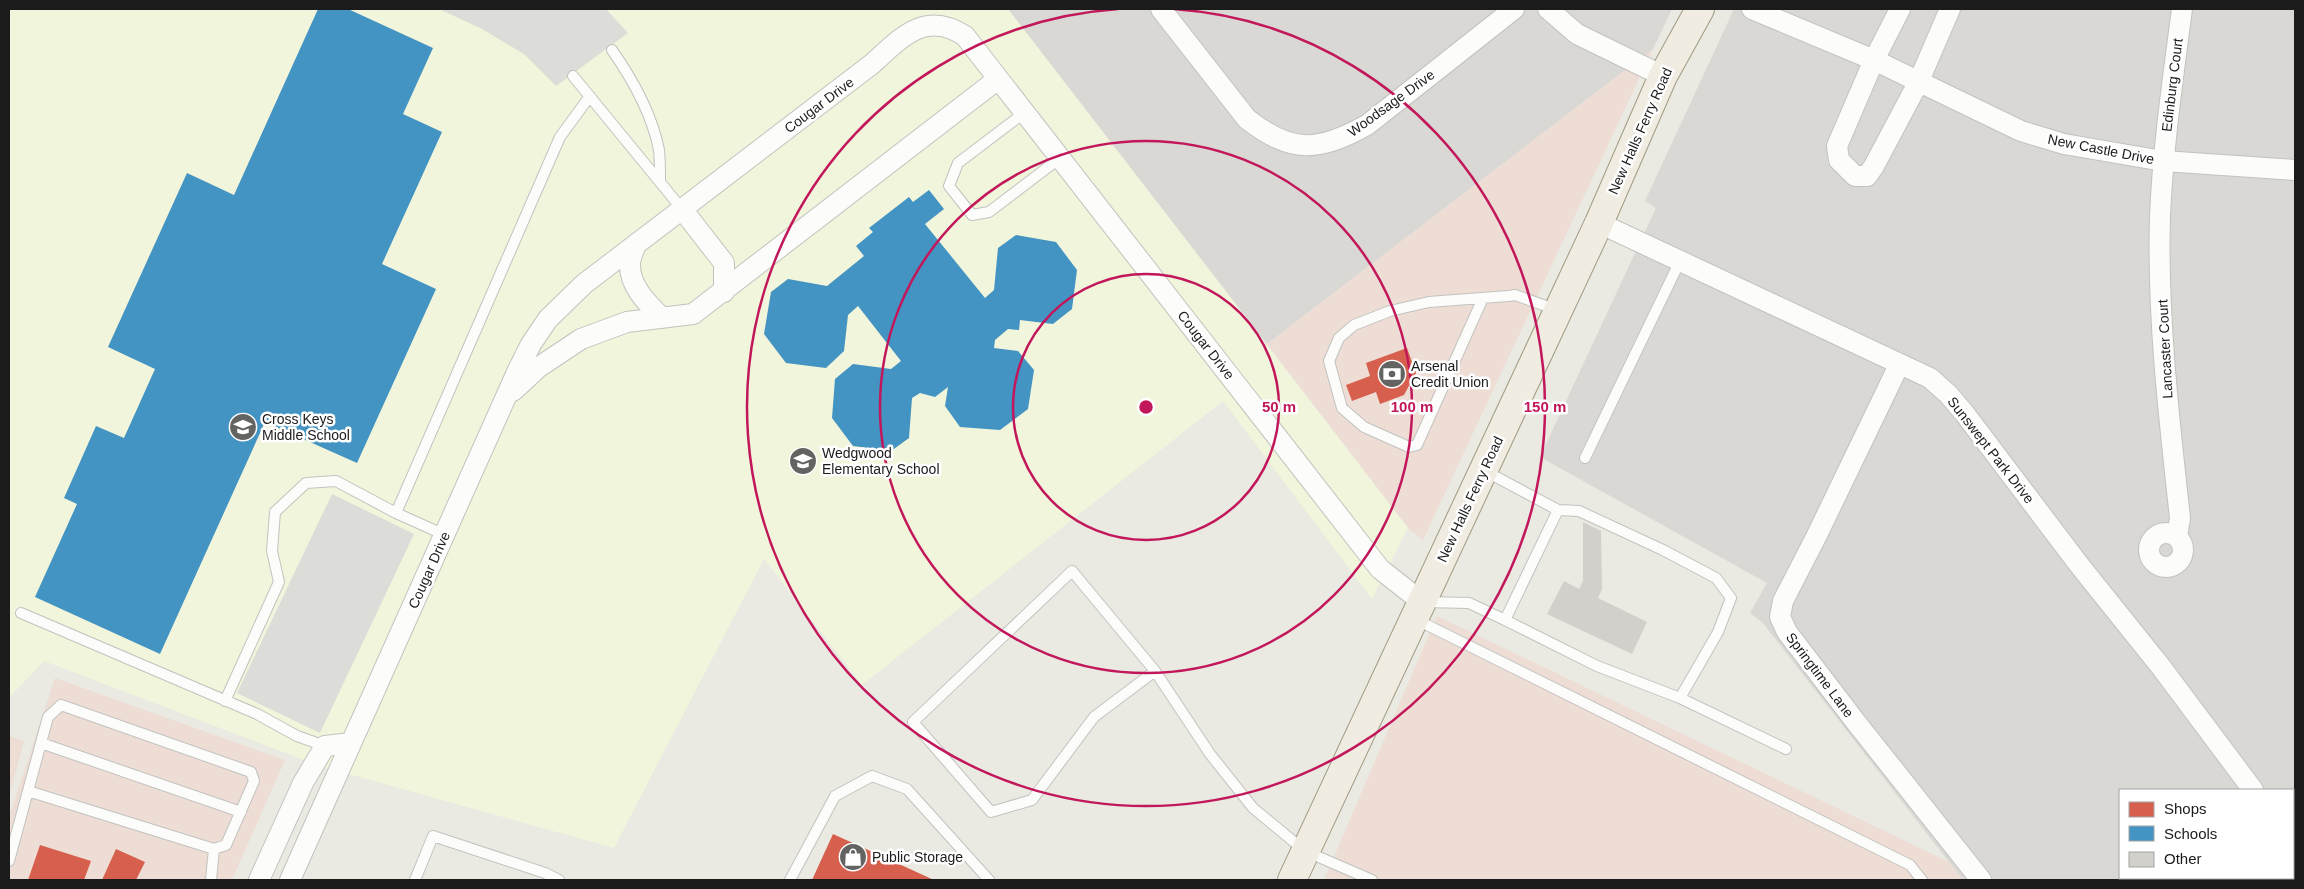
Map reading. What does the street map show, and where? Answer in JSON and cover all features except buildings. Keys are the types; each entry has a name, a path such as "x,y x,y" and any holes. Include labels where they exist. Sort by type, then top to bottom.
{"main road":[{"name":"New Halls Ferry Road","path":"1292,880 1599,223 1663,76 1700,9"}],"street":[{"name":"Woodsage Drive","path":"1161,9 1246,120 1263,132 1288,143 1315,147 1343,138 1367,125 1514,9"},
{"path":"1548,9 1577,34 1663,76"},
{"name":"New Castle Drive","path":"1752,9 1874,60 1918,83 2021,131 2064,144 2163,161 2295,170"},
{"path":"1900,9 1874,60 1837,146 1839,160 1856,176 1868,176 1874,166 1918,83 1950,9"},
{"name":"Edinburg Court","path":"2163,161 2182,9"},
{"name":"Cougar Drive","path":"290,880 506,397 532,344 548,319 584,284 872,64 910,31 935,24 950,27 965,36 1380,569 1418,611"},
{"name":"Cougar Drive","path":"506,397 539,367 581,339 627,322 693,314 998,79"},
{"name":"Lancaster Court","path":"2163,161 2160,273 2168,403 2180,518 2177,537"},
{"path":"682,209 724,263 724,292"},
{"name":"Sunswept Park Drive","path":"1599,223 1930,378 1948,394 1965,414 2080,566 2161,667 2252,789"},
{"path":"636,244 630,263 632,276 648,304 662,318"},
{"name":"Springtime Lane","path":"1899,364 1816,537 1783,601 1780,617 1787,632 1855,721 1981,880"},
{"path":"259,880 303,783 325,746 351,743"}],"lane":[{"path":"612,50 626,70 644,104 659,151 660,181"},
{"path":"573,76 682,209"},
{"path":"396,513 560,137 590,96"},
{"path":"1024,113 958,163 949,186 972,215 989,212 1060,158"},
{"path":"1585,458 1680,261"},
{"path":"1483,298 1417,445 1409,447 1364,427 1342,408 1329,361 1339,338 1354,325 1390,311 1429,302 1483,298 1515,296 1558,311"},
{"path":"1484,470 1558,510 1579,511 1663,550 1716,578 1731,598 1718,632 1680,698"},
{"path":"225,701 279,582 272,550 275,512 306,483 336,481 396,513 445,535"},
{"path":"1505,620 1558,510"},
{"path":"1156,671 1094,718 1032,800 991,812 913,722 1072,571 1156,671 1210,754 1253,808 1305,851 1372,880"},
{"path":"1418,611 1470,603 1597,666 1680,698 1786,749"},
{"path":"1418,611 1910,865 1922,880"},
{"path":"21,613 258,714 297,736 325,746"},
{"path":"9,861 48,717 61,706 251,772 254,781 226,845 214,849 28,791"},
{"path":"41,743 240,812"},
{"path":"790,880 835,796 872,776 906,789 989,880"},
{"path":"415,880 433,836 545,873 559,880"},
{"path":"211,880 214,849"}],"shaded area":[{"path":"9,9 1008,9 1408,528 1372,599 1223,401 862,685 764,559 614,848 320,766 44,661 9,698"},
{"path":"439,9 606,9 628,33 556,86 524,54 482,29"},
{"path":"1008,9 1672,9 1653,49 1267,344"},
{"path":"1734,9 2295,9 2295,880 1963,880 1762,622 1750,613 1767,583 1540,457 1656,208 1645,201"},
{"path":"1653,49 1423,540 1408,528 1267,344"},
{"path":"332,494 414,534 320,733 237,693"},
{"path":"1437,616 1949,862 1963,880 1324,880"},
{"path":"55,678 285,760 232,880 9,880 9,817"},
{"path":"9,736 24,741 9,796"}],"place":[{"name":"Arsenal Credit Union","path":"1392,374"},
{"name":"Cross Keys Middle School","path":"243,427"},
{"name":"Wedgwood Elementary School","path":"803,461"},
{"name":"Public Storage","path":"853,857"}]}
